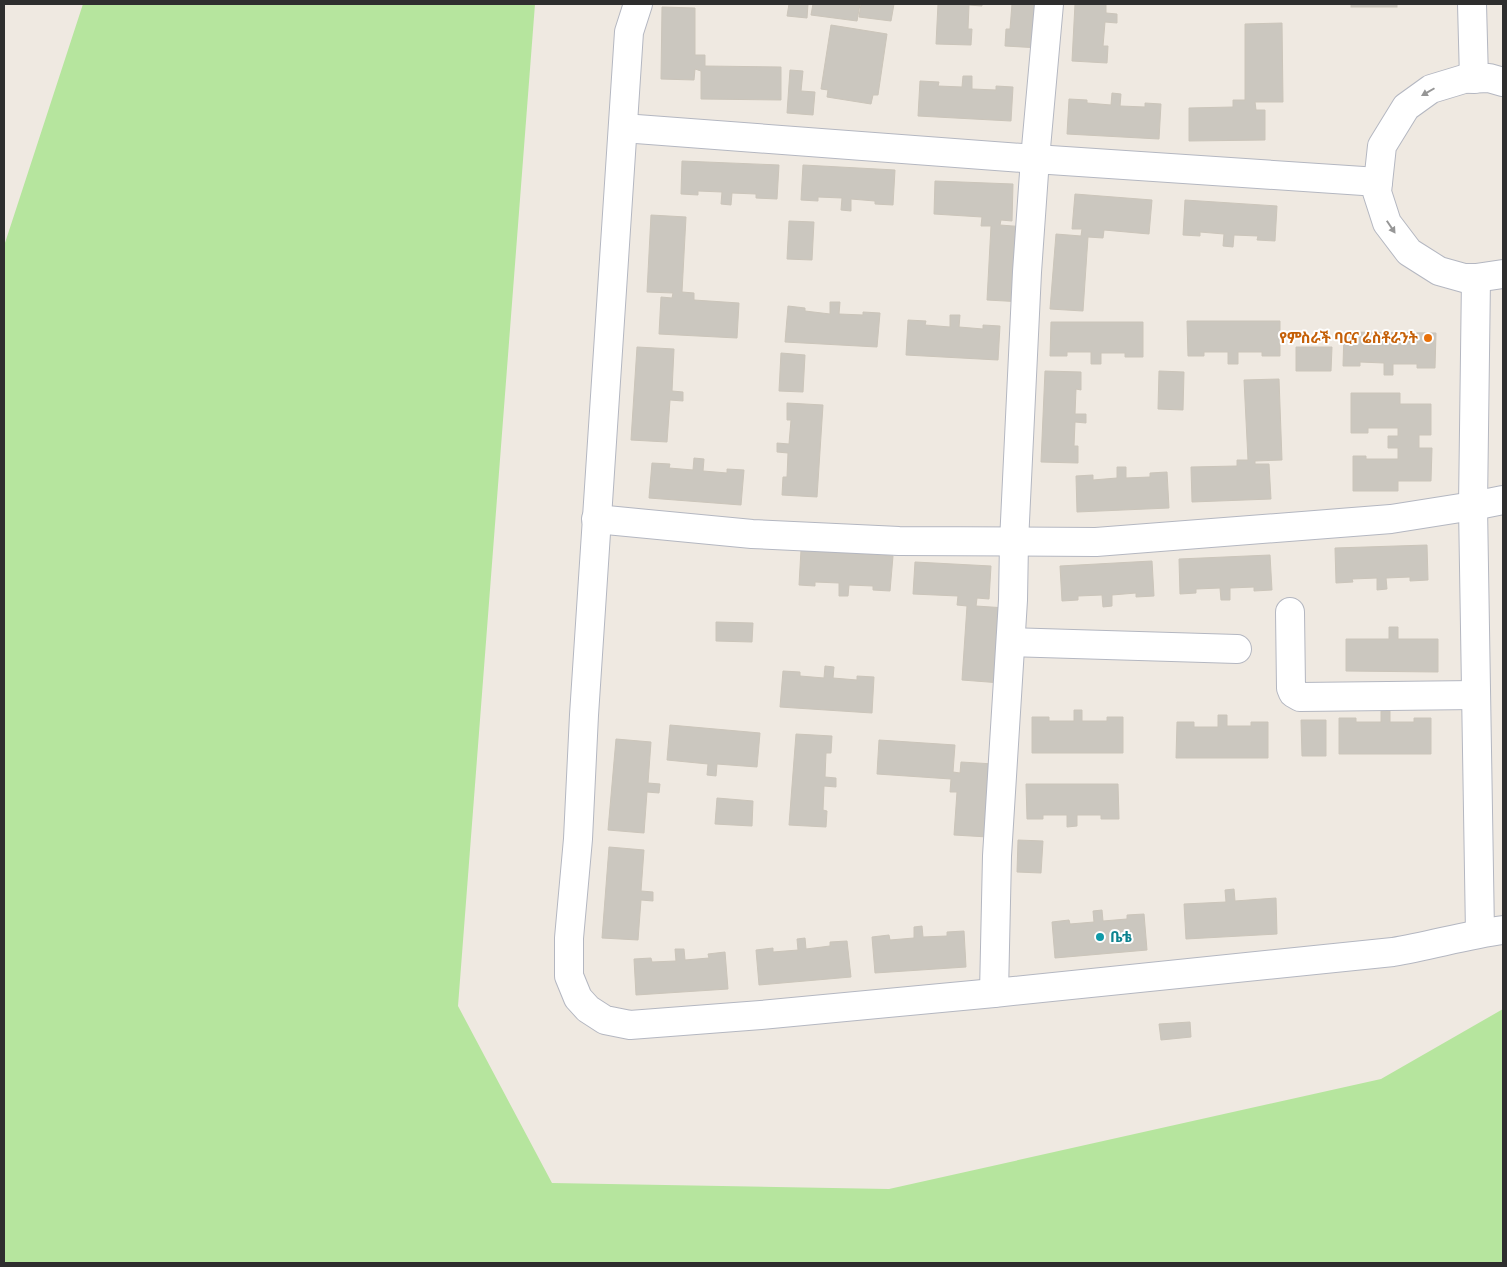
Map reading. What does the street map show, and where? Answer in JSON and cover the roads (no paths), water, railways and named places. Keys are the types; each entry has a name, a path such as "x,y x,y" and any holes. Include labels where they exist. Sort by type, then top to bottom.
{"street":[{"path":"638,4 629,32 596,519 578,839 569,938 569,976 578,998 588,1009 605,1020 630,1025 761,1015 994,993 1393,952 1424,947 1492,931 1476,695 1473,506 1476,278"},
{"path":"994,993 997,856 1013,600 1027,272 1049,4"},
{"path":"1472,4 1474,79"},
{"path":"1503,82 1489,78 1464,79 1431,89 1406,107 1382,146 1378,182 1378,192 1387,223 1409,252 1438,271 1464,278 1503,274"},
{"path":"623,128 1035,159 1378,182"},
{"path":"596,519 752,534 899,541 1096,542 1391,519 1503,500"},
{"path":"1290,612 1291,688 1293,693 1300,697 1476,695"},
{"path":"1010,642 1237,649"}],"place":[{"name":"የምስራች ባርና ሬስቶራንት","path":"1428,338"},
{"name":"ቤቴ","path":"1100,937"}]}
